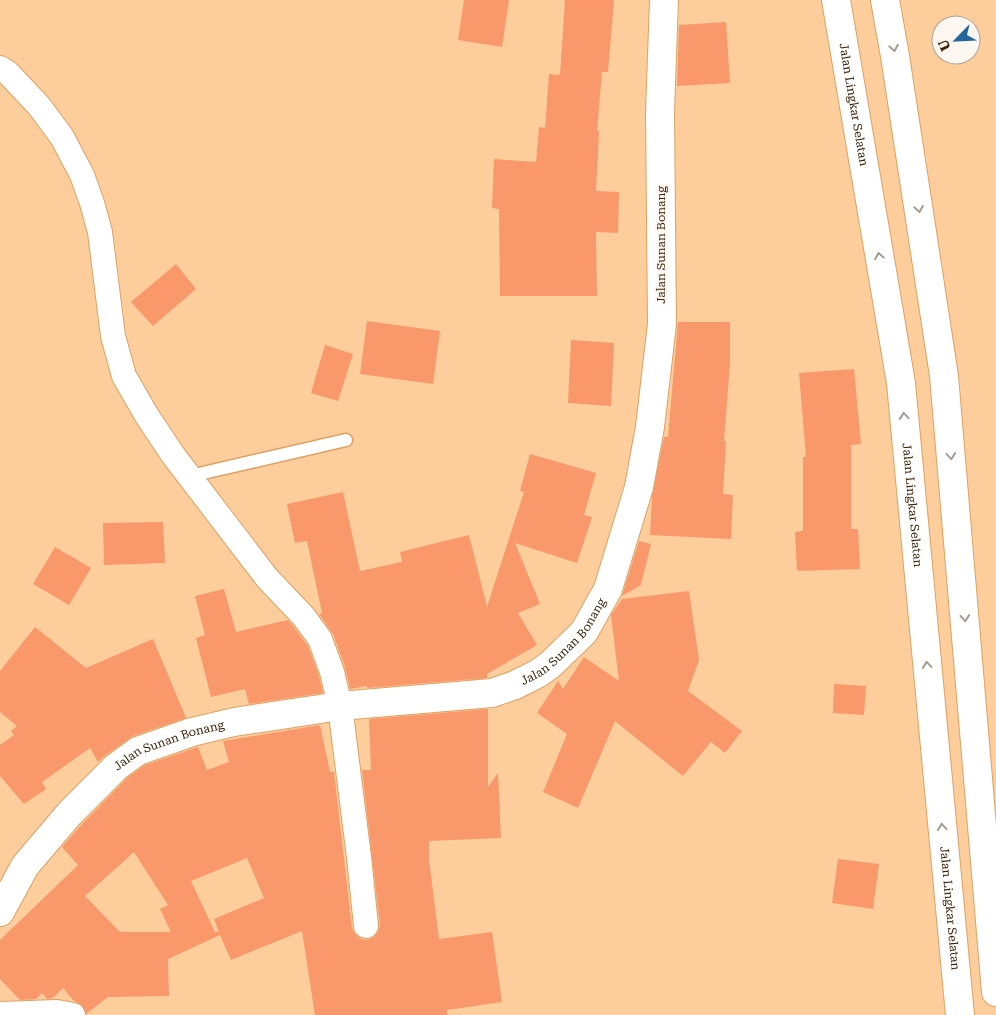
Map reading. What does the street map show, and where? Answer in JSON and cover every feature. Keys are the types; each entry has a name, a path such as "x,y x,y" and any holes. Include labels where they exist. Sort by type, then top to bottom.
{"main road":[{"name":"Jalan Sunan Bonang","path":"0,912 25,866 70,812 116,767 138,751 192,732 234,722 340,706 492,693 515,685 550,665 584,632 608,588 639,487 656,380 662,324 660,113 664,0"},
{"name":"Jalan Lingkar Selatan","path":"836,0 901,383 960,1015"},
{"path":"885,0 944,376 996,992"},
{"path":"901,383 944,376"}],"street":[{"path":"0,68 8,73 40,106 62,138 82,175 100,232 113,336 124,376 147,416 173,455 267,578 304,617 320,639 332,672 340,706 366,926"},
{"path":"0,1014 57,1012 73,1015"}],"lane":[{"path":"190,476 346,440"}],"building":[{"path":"464,0 509,0 502,47 458,40"},
{"path":"565,0 614,0 608,72 602,72 597,131 599,131 596,191 619,192 618,233 596,232 597,296 500,296 499,209 492,208 494,159 536,162 539,127 545,128 549,74 560,75"},
{"path":"726,22 730,83 677,86 679,25"},
{"path":"176,264 196,289 153,326 131,302"},
{"path":"367,321 440,331 433,384 360,374"},
{"path":"678,322 730,322 730,363 724,441 726,441 723,494 733,495 731,539 650,535 652,497 664,437 668,437"},
{"path":"571,340 614,343 611,406 568,403"},
{"path":"325,345 353,354 338,401 311,393"},
{"path":"854,369 861,444 851,445 851,529 858,529 860,569 797,571 795,532 803,531 803,457 806,457 799,373"},
{"path":"530,454 596,473 584,515 592,517 577,563 515,543 540,604 518,613 537,645 487,674 487,678 367,688 367,686 350,689 345,667 333,634 319,614 322,613 307,541 295,543 287,504 343,492 360,571 402,562 400,552 469,535 487,607 524,492 520,491"},
{"path":"163,522 165,563 104,565 103,523"},
{"path":"639,541 651,544 641,585 622,596"},
{"path":"55,547 91,568 69,605 33,584"},
{"path":"224,589 236,632 288,620 308,646 323,693 249,704 245,689 211,697 196,638 205,635 195,596"},
{"path":"689,591 699,660 688,691 742,731 725,753 711,742 683,776 615,721 578,808 543,792 567,734 537,713 558,681 563,689 584,657 619,681 611,615 622,599"},
{"path":"35,627 86,668 153,639 186,718 133,736 98,762 90,748 42,782 46,789 24,804 0,776 0,745 14,735 11,731 17,726 0,712 0,671"},
{"path":"834,684 866,686 864,715 833,713"},
{"path":"488,709 488,787 498,773 501,838 429,841 429,860 439,939 492,932 502,1002 447,1010 447,1015 315,1015 302,931 231,960 220,935 168,959 169,996 108,997 86,1014 82,1005 74,1001 63,988 53,998 47,999 42,993 36,999 20,1000 0,979 0,940 78,865 62,847 126,779 145,765 198,747 207,770 229,762 223,741 320,725 330,772 334,772 352,928 361,939 367,940 374,937 380,925 362,770 371,770 369,719","holes":["134,852 168,905 160,909 171,932 120,932 85,896","247,858 264,898 214,919 219,932 215,932 191,881"]},
{"path":"838,859 879,864 873,909 832,903"}]}
